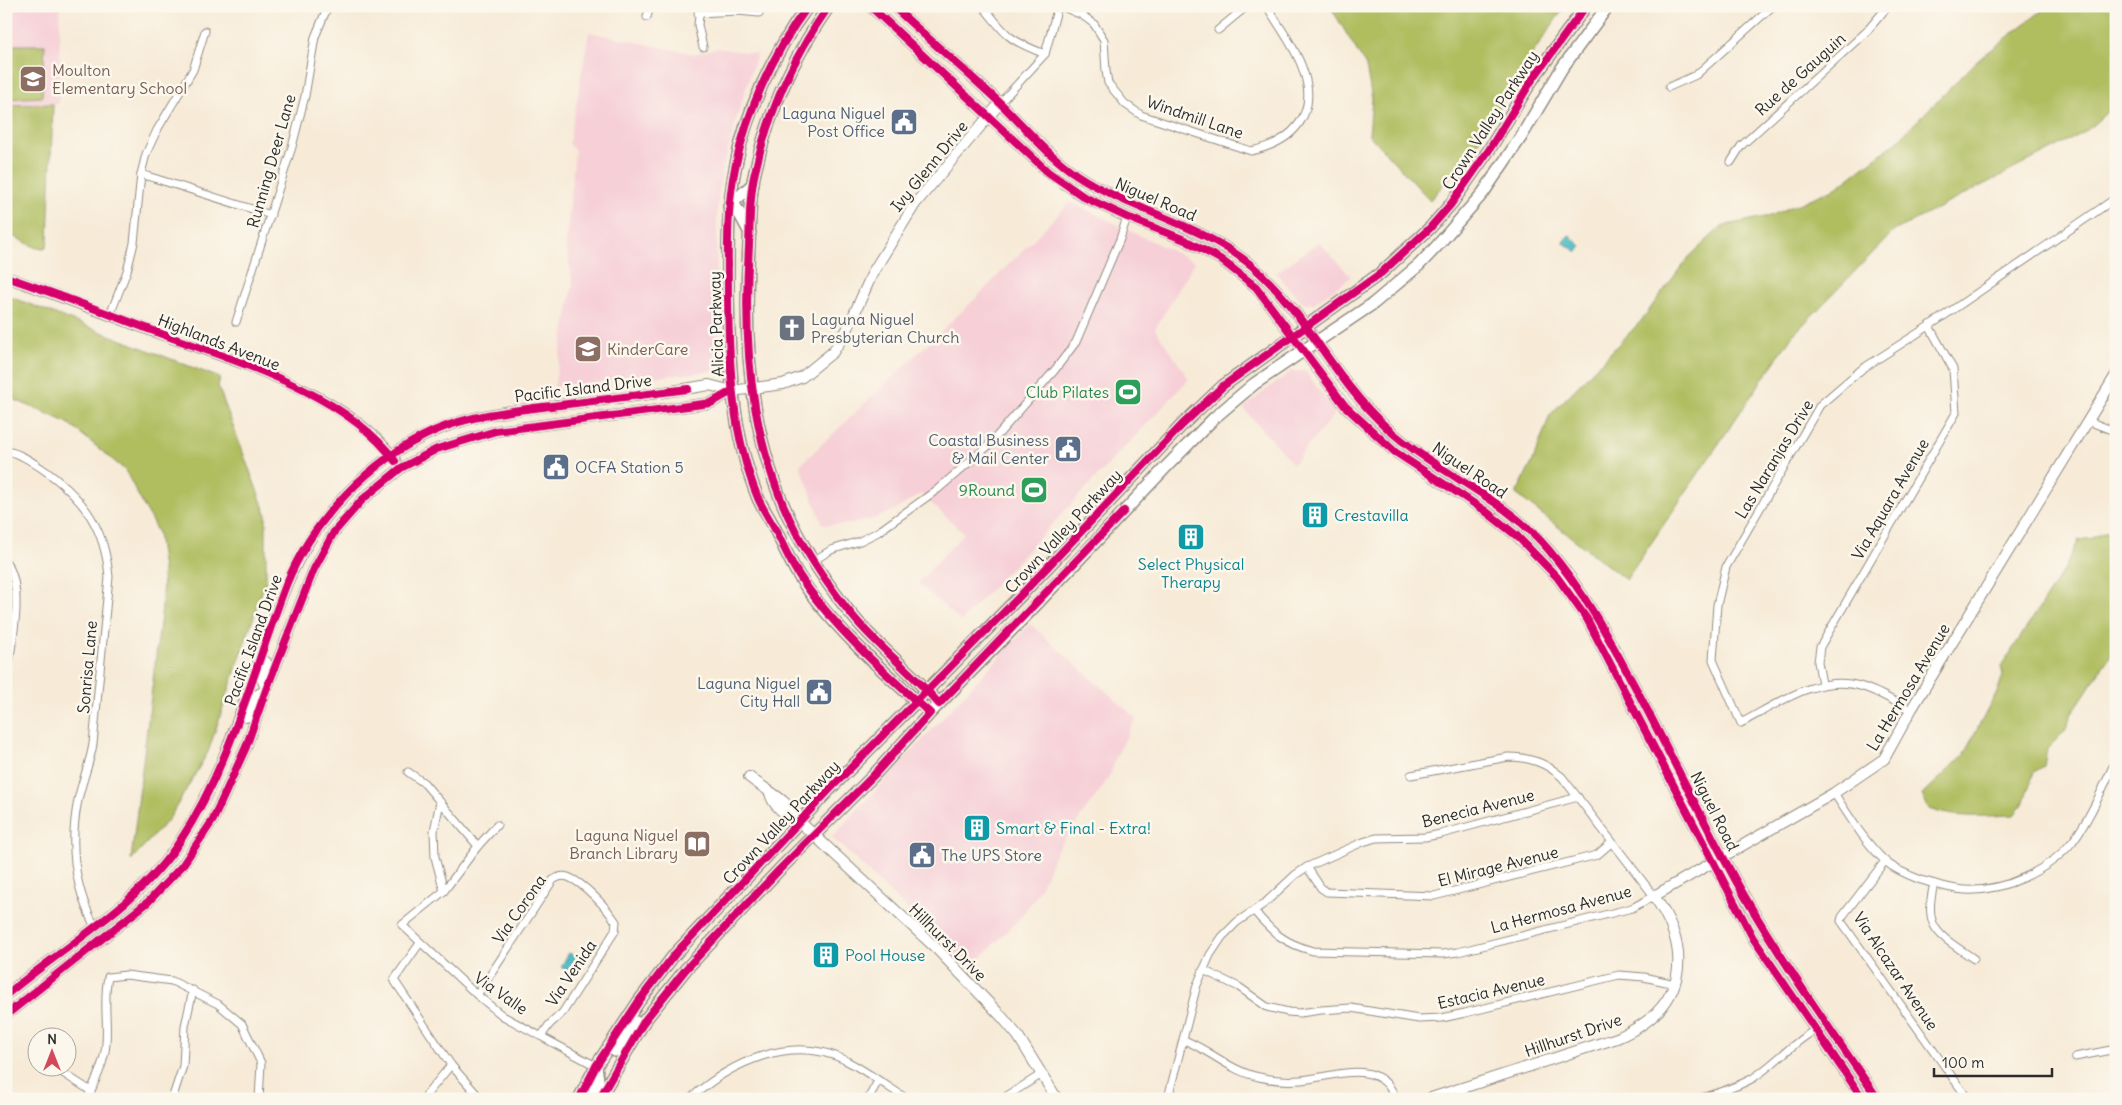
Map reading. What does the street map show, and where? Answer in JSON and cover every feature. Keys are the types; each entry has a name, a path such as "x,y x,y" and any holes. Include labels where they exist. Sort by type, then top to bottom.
{"main road":[{"name":"Alicia Parkway","path":"808,6 768,71 754,105 735,168 731,202 729,332 735,415 758,498 796,571 819,603 852,638 930,713"},
{"name":"Alicia Parkway","path":"829,6 786,80 765,138 753,184 748,267 749,372 766,460 793,526 812,561 844,605 867,632 939,704"},
{"name":"Niguel Road","path":"870,6 1048,172 1084,197 1127,217 1185,240 1220,259 1256,287 1345,406 1373,434 1394,452 1505,526 1541,559 1557,577 1587,619 1753,938 1863,1099"},
{"name":"Niguel Road","path":"893,6 1000,103 1046,151 1074,173 1104,192 1210,237 1232,251 1271,282 1307,327 1361,402 1388,429 1450,474 1483,492 1544,544 1572,577 1599,618 1722,856 1770,940 1878,1099"},
{"name":"Crown Valley Parkway","path":"579,1099 596,1066 639,1001 675,954 1200,406 1223,386 1381,273 1430,228 1489,150 1532,80 1586,6"},
{"name":"Crown Valley Parkway","path":"599,1099 645,1020 686,969 1214,418 1254,384 1374,303 1399,283 1432,251 1483,193 1521,137 1562,68 1608,6"},
{"name":"Ivy Glenn Drive","path":"732,391 783,384 802,377 833,352 847,330 873,272 915,204 1000,103"},
{"path":"750,233 731,202 753,184"},
{"path":"1104,192 1110,201 1120,207 1127,217 1135,214 1154,214"},
{"name":"Highlands Avenue","path":"6,277 240,363 298,387 367,429 401,468"},
{"name":"La Hermosa Avenue","path":"1654,896 1834,793 1884,759 1911,710 2116,375"},
{"name":"Pacific Island Drive","path":"6,995 95,927 142,887 179,844 207,798 279,609 287,583 310,541 329,513 360,480 392,456 435,431 494,413 709,385 732,391"},
{"name":"Pacific Island Drive","path":"6,1015 148,902 182,866 213,820 246,747 300,601 314,569 334,532 363,499 401,468 437,449 496,431 711,403 732,391"},
{"path":"1444,485 1450,474"},
{"path":"1112,499 1124,511"},
{"path":"796,571 812,561"},
{"path":"233,732 242,727 254,697 266,690 262,674 280,623 279,609"},
{"name":"Hillhurst Drive","path":"749,777 770,793 772,801 789,817 800,822 937,950 1002,1017 1018,1036 1057,1099"},
{"name":"Hillhurst Drive","path":"1428,1099 1617,1038 1635,1030 1657,1013 1666,1002 1675,984 1678,944 1672,926 1654,896"},
{"path":"87,952 90,940 95,934 95,927 104,927 122,922"},
{"path":"1798,982 1797,991 1814,1017 1815,1030 1824,1032 1848,1064 1858,1069"},
{"path":"589,1099 598,1080 596,1066 612,1055 635,1022 645,1020"}],"street":[{"name":"Running Deer Lane","path":"236,322 301,115 315,37 328,6"},
{"path":"647,17 650,6"},
{"path":"983,6 1004,34 1020,44 1045,54"},
{"name":"Ivy Glenn Drive","path":"1000,103 1045,54 1060,6"},
{"name":"Windmill Lane","path":"1060,6 1082,14 1094,24 1104,40 1108,84 1125,104 1141,115 1251,151 1265,148 1282,140 1293,131 1303,115 1307,99 1307,84 1303,70 1267,6"},
{"path":"1218,30 1247,6"},
{"path":"1669,87 1696,75 1773,6"},
{"name":"Rue de Gauguin","path":"1731,162 1741,146 1867,31 1888,6"},
{"path":"703,47 699,36 699,9 759,13"},
{"path":"110,315 127,271 134,243 141,174 146,154 157,130 193,70 206,31"},
{"path":"141,174 271,215"},
{"name":"Las Naranjas Drive","path":"1822,684 1793,695 1741,723 1713,660 1716,605 1726,567 1820,405 1862,369 1929,326 2116,198"},
{"path":"812,561 831,550 860,542 878,532 938,489 989,445 1054,371 1076,342 1116,248 1127,217"},
{"name":"Via Aquara Avenue","path":"1822,684 1818,662 1820,647 1956,413 1953,369 1929,326"},
{"path":"2088,420 2114,431 2116,435"},
{"name":"Sonrisa Lane","path":"6,451 32,462 65,486 79,499 92,518 103,543 107,561 107,595 93,744 78,800 73,844 74,872 82,900 95,927"},
{"path":"6,562 14,575 16,603 6,679"},
{"path":"1822,684 1842,683 1862,686 1911,710"},
{"path":"1410,775 1508,756 1538,761 1552,768 1562,777 1654,896"},
{"path":"1834,793 1858,829 1884,861 1909,876 1934,884 1966,890 1991,888 2021,878 2048,863 2072,842 2089,815 2116,760"},
{"path":"408,772 424,783 478,846"},
{"name":"Benecia Avenue","path":"1169,1094 1197,985 1210,955 1222,937 1237,922 1265,903 1294,874 1363,842 1376,838 1425,837 1442,834 1578,797"},
{"path":"440,802 434,831 435,857 444,891"},
{"path":"444,891 478,846 497,825"},
{"name":"El Mirage Avenue","path":"1307,867 1321,888 1327,892 1434,896 1597,855 1612,842"},
{"name":"Via Alcazar Avenue","path":"1884,861 1842,917 1841,921 1968,1099"},
{"name":"Via Corona","path":"476,995 553,880 560,876 567,876 588,891 616,922"},
{"path":"1934,884 1930,899 1930,920 1939,934 1974,959"},
{"name":"Via Valle","path":"444,891 402,926 476,995 503,1016 542,1035 596,1066"},
{"name":"La Hermosa Avenue","path":"1254,911 1281,939 1312,951 1443,954 1458,952 1632,908 1654,896"},
{"name":"Via Venida","path":"542,1035 549,1025 563,1012 615,931 616,922"},
{"path":"420,943 394,980 451,1064 481,1099"},
{"name":"Estacia Avenue","path":"1203,970 1239,987 1267,1007 1282,1011 1300,1013 1351,1008 1419,1019 1442,1018 1465,1013 1619,975 1644,977 1675,984"},
{"path":"87,1099 104,1058 106,1042 104,993 108,977 126,975 172,981 218,1004 242,1024 261,1063 259,1099"},
{"path":"172,1099 182,1066 185,1026 192,990"},
{"path":"1698,1099 1750,1080 1815,1030"},
{"path":"1184,1040 1199,1046 1239,1072 1258,1077 1300,1080 1356,1072 1372,1073 1386,1083 1396,1099"},
{"path":"690,1099 732,1070 763,1055 783,1050 804,1049 844,1060 907,1099"},
{"path":"2075,1057 2116,1049"},
{"path":"422,1099 451,1064"},
{"path":"1002,1099 1042,1074"},
{"path":"70,1078 91,1091"},
{"path":"868,1099 878,1081"}],"shaded area":[{"name":"Moulton Elementary School","path":"6,6 60,6 59,104 6,105"},
{"path":"589,32 694,54 717,48 757,54 738,113 720,182 717,210 716,336 713,371 554,387 573,284 566,245 575,150 569,144"},
{"path":"1070,202 1195,262 1155,329 1189,379 961,621 918,583 964,533 921,494 895,510 873,519 849,524 823,525 800,465 977,297"},
{"path":"1319,242 1351,277 1313,304 1302,302 1276,273"},
{"path":"1291,371 1305,371 1336,412 1293,464 1243,408"},
{"path":"1030,624 1136,718 1116,757 1111,773 1056,851 1034,899 1018,920 970,969 832,837"}],"green space":[{"path":"1330,6 1565,6 1527,62 1471,153 1430,200 1369,135 1372,99 1366,66"},
{"path":"2048,6 2116,6 2116,104 2085,132 1894,231 1792,336 1626,580 1516,494 1532,463 1550,415 1641,321 1687,259 1722,226 1770,216 1836,188 1895,143 1978,60"},
{"path":"6,45 45,45 42,97 6,99"},
{"path":"53,104 48,241 46,248 37,248 6,233 6,105"},
{"path":"6,295 220,378 218,386 266,514 266,580 208,752 169,819 131,860 162,607 163,570 158,533 125,470 68,423 6,396"},
{"path":"2104,532 2116,532 2116,644 2072,713 2065,731 2047,749 2044,766 2034,772 2023,804 2014,815 1960,816 1929,809 1922,795 1963,756 1998,690 2003,675 2001,667 2064,570 2079,540 2093,538"}],"water":[{"path":"1569,235 1581,246 1577,252 1563,242"},
{"path":"569,953 576,957 567,971 561,967"}],"cycle path":[{"path":"599,1099 645,1020 686,969 779,870 873,776 930,713 858,647 825,610 797,572 758,498 742,450 737,425 731,375 729,324 728,233 732,184 740,147 754,104 784,43 808,6"},
{"path":"829,6 804,45 794,65 775,107 760,150 751,200 747,287 750,369 764,449 776,488 792,525 813,561 825,580 860,624 939,704 1124,511"},
{"path":"870,6 1048,172 1084,197 1127,217 1185,240 1220,259 1256,287 1345,406 1395,452 1484,510 1517,536 1557,577 1587,619 1753,938 1863,1099"},
{"path":"893,6 1000,103 1046,150 1077,175 1120,198 1210,238 1251,265 1288,303 1350,388 1386,427 1426,458 1511,514 1548,549 1575,584 1609,639 1740,889 1797,981 1878,1099"},
{"path":"579,1099 596,1066 639,1001 675,954 829,790 1020,596 1182,425 1223,386 1381,273 1430,228 1451,204 1489,150 1532,80 1586,6"},
{"path":"6,277 221,355 287,382 319,398 348,416 374,437 395,461"},
{"path":"6,995 122,905 144,885 180,841 198,811 227,749 286,585 297,561 327,515 366,475 410,443 434,431 464,420 512,411 688,389"},
{"path":"6,1015 148,902 182,866 213,820 246,747 266,690 314,569 334,532 363,499 401,468 437,449 496,431 711,403 732,391"}],"place":[{"name":"Moulton Elementary School","path":"33,79"},
{"name":"Laguna Niguel Post Office","path":"904,122"},
{"name":"Laguna Niguel Presbyterian Church","path":"792,328"},
{"name":"KinderCare","path":"588,349"},
{"name":"Club Pilates","path":"1128,392"},
{"name":"Coastal Business & Mail Center","path":"1068,449"},
{"name":"OCFA Station 5","path":"556,467"},
{"name":"9Round","path":"1034,490"},
{"name":"Crestavilla","path":"1315,515"},
{"name":"Select Physical Therapy","path":"1191,537"},
{"name":"Laguna Niguel City Hall","path":"819,692"},
{"name":"Smart & Final - Extra!","path":"977,828"},
{"name":"Laguna Niguel Branch Library","path":"697,844"},
{"name":"The UPS Store","path":"922,855"},
{"name":"Pool House","path":"826,955"}]}
